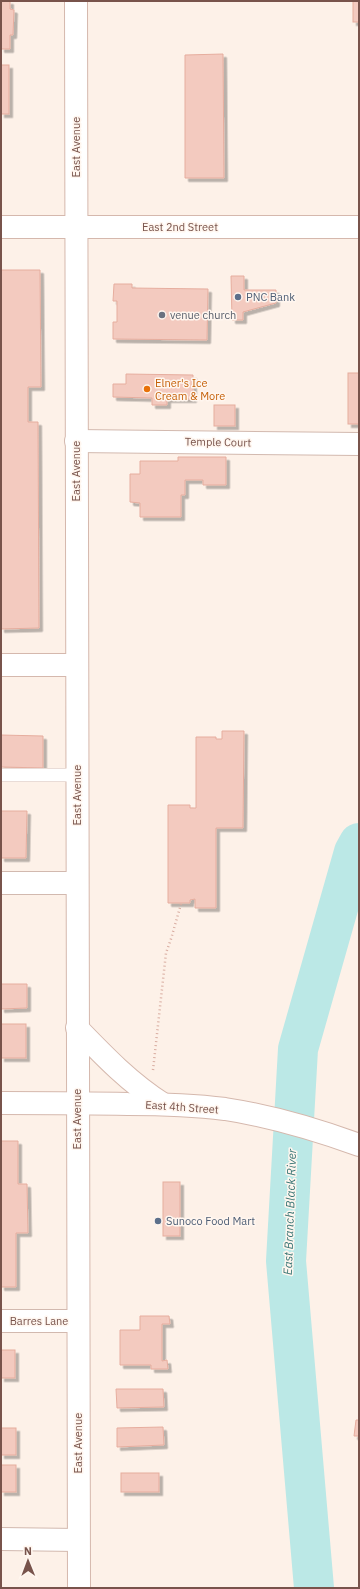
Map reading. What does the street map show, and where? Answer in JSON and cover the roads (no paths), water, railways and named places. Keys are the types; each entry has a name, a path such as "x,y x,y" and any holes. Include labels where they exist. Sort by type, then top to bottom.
{"street":[{"name":"East Avenue","path":"76,1 78,1588"},
{"name":"East 2nd Street","path":"1,227 359,227"},
{"name":"Temple Court","path":"76,441 359,444"},
{"path":"1,664 76,665"},
{"path":"1,883 77,883"},
{"path":"77,1028 119,1071 144,1092 167,1104"},
{"name":"East 4th Street","path":"1,1102 167,1104 206,1107 252,1114 318,1131 359,1145"},
{"name":"Barres Lane","path":"1,1321 78,1321"},
{"path":"1,1539 78,1540"}],"lane":[{"path":"1,775 77,775"}],"waterway":[{"name":"East Branch Black River","path":"314,1588 286,1261 298,1049 354,852 359,843"}],"place":[{"name":"PNC Bank","path":"238,297"},
{"name":"venue church","path":"162,315"},
{"name":"Elner's Ice Cream & More","path":"147,389"},
{"name":"Sunoco Food Mart","path":"158,1221"}]}
